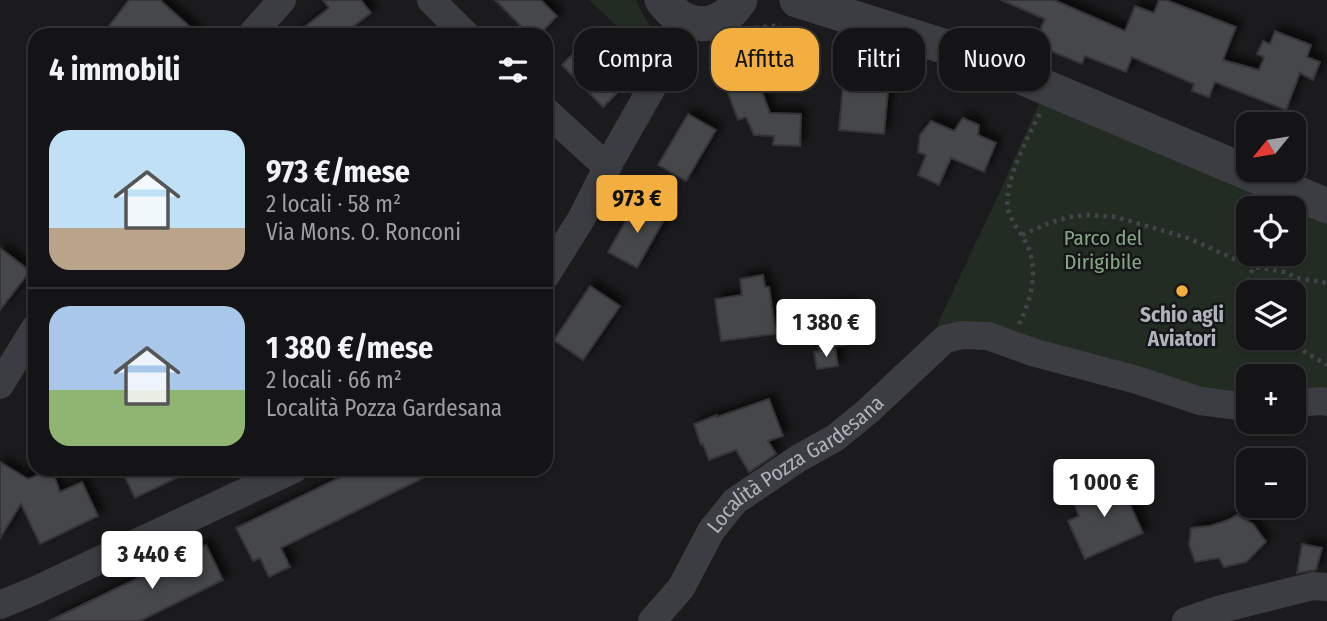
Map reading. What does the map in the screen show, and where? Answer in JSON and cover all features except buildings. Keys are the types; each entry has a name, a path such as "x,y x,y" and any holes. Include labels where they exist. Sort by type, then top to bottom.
{"street":[{"path":"257,28 282,0"},
{"path":"431,0 459,28"},
{"path":"673,10 697,23 709,23 731,12 744,15"},
{"path":"553,264 580,221 607,167 675,47 673,10"},
{"path":"793,12 962,51 1327,206"},
{"path":"553,117 607,167"},
{"name":"Località Pozza Gardesana","path":"652,621 681,588 711,531 735,501 799,458 835,438 945,339 962,335 988,336 1032,352 1136,380 1200,401 1236,406"},
{"path":"0,385 28,339"},
{"path":"1306,402 1327,402"},
{"path":"0,605 279,476"},
{"path":"1186,621 1221,609 1313,586 1327,587"}],"path":[{"path":"744,15 758,27 793,12"},
{"path":"1009,343 1024,314 1034,270 1031,252 1008,210 1007,193 1021,152 1051,89"},
{"path":"1022,235 1069,217 1116,217 1188,239 1253,267 1327,283"},
{"path":"1248,280 1253,267"},
{"path":"1301,350 1327,365"}],"green space":[{"path":"589,0 636,0 651,28 619,28"},
{"name":"Parco del Dirigibile","path":"1040,101 1275,196 1236,196 1236,266 1306,266 1306,209 1327,217 1327,399 1306,400 1306,364 1236,364 1236,399 937,333 938,323"}],"place":[{"name":"Schio agli Aviatori","path":"1182,291"}]}
